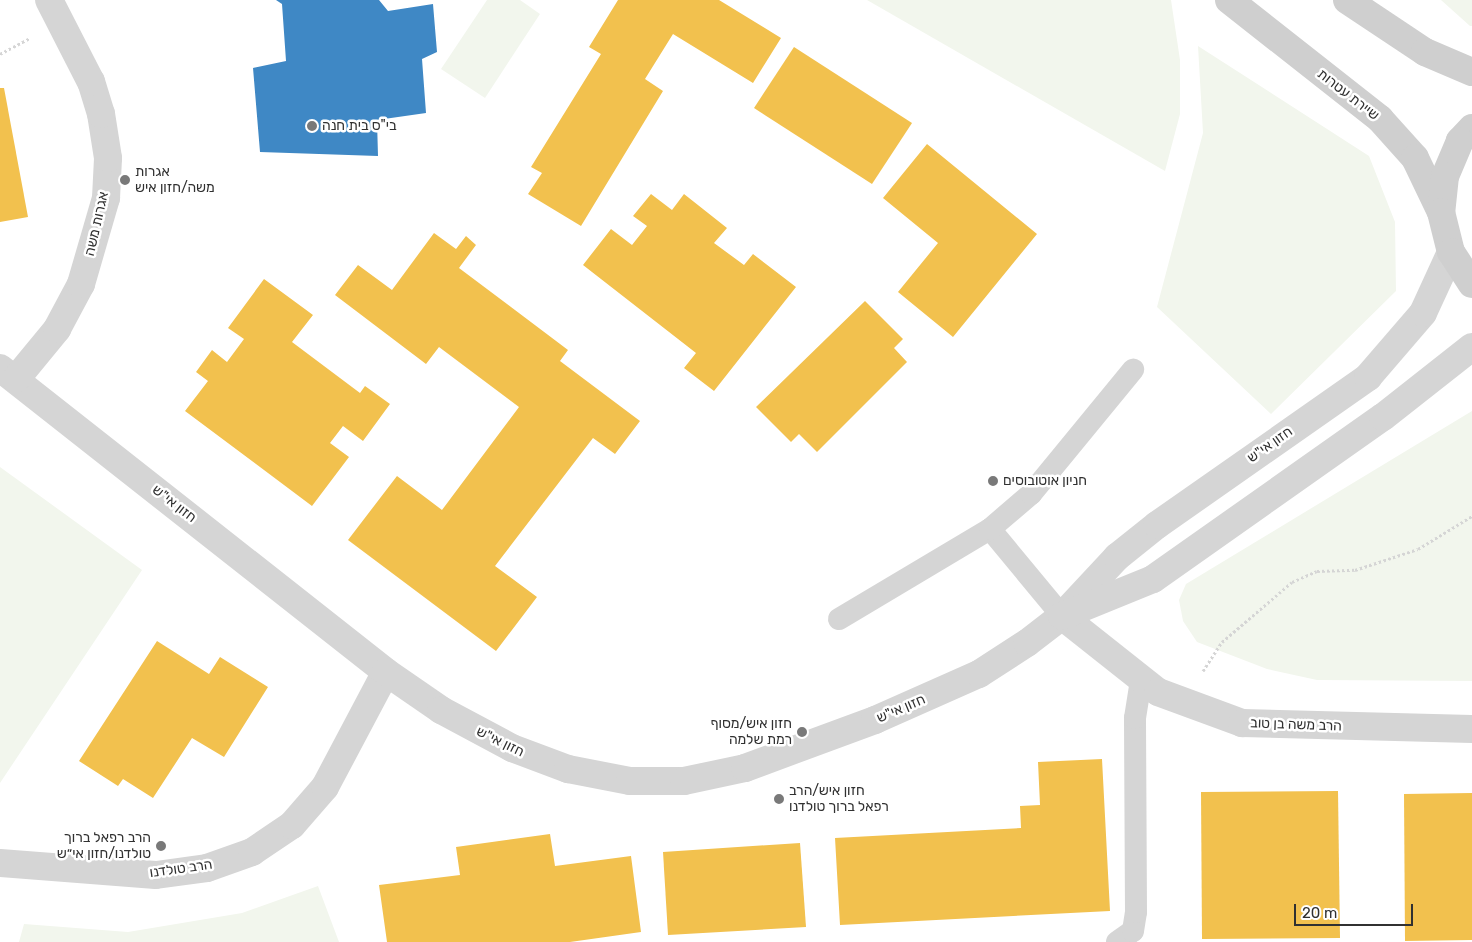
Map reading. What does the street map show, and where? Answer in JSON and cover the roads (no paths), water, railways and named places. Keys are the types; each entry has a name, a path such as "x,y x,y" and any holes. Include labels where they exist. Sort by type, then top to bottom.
{"main road":[{"name":"שיירת עטרות","path":"1229,0 1380,119 1415,158 1441,212"},
{"path":"1347,0 1426,52 1472,72"},
{"path":"1472,128 1460,141 1444,176 1441,212 1451,252 1472,284"}],"street":[{"name":"אגרות משה","path":"8,373 57,329 81,284 106,198 108,158 101,114 91,82 49,0"},
{"name":"חזון אי\"ש","path":"8,373 386,672 458,720 538,760 602,777 684,781 767,760 936,694 979,674 1062,616 1117,557 1157,525 1368,377 1423,313 1451,252"},
{"name":"חזון אי\"ש","path":"1062,616 1153,579 1384,417 1472,347"},
{"name":"הרב משה בן טוב","path":"1062,616 1141,682 1181,703 1242,723 1274,727 1472,729"},
{"name":"הרב טולדנו","path":"0,863 156,875 207,868 252,852 292,826 325,787 386,672"}],"lane":[{"path":"839,619 990,529 1031,494 1133,370"},
{"path":"990,529 1062,616"},
{"path":"1117,942 1134,931 1136,912 1135,718 1141,682"}],"place":[{"name":"בי\"ס בית חנה","path":"312,126"},
{"name":"אגרות משה/חזון איש","path":"125,180"},
{"name":"חניון אוטובוסים","path":"993,481"},
{"name":"חזון איש/מסוף רמת שלמה","path":"802,732"},
{"name":"חזון איש/הרב רפאל ברוך טולדנו","path":"779,799"},
{"name":"הרב רפאל ברוך טולדנו/חזון אי״ש","path":"161,846"}]}
